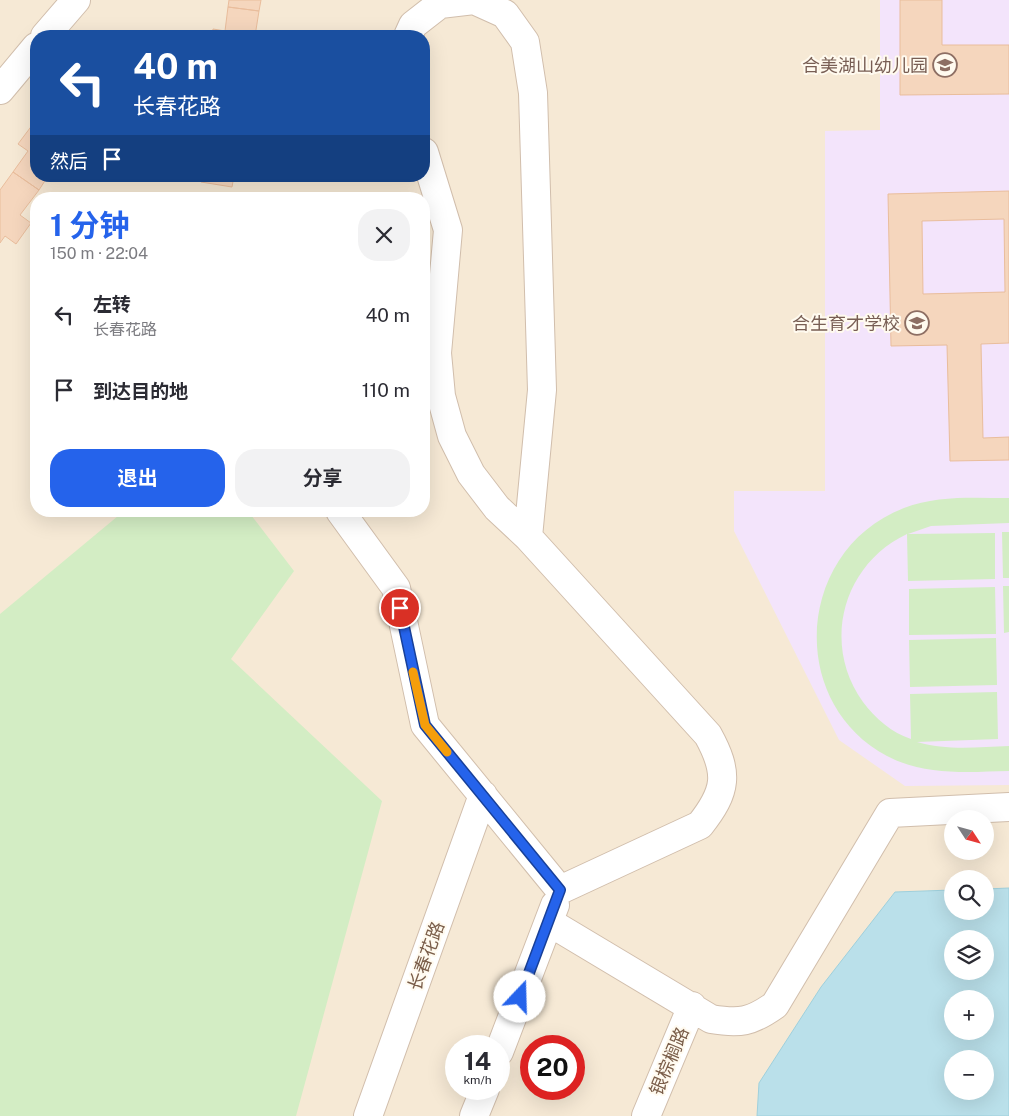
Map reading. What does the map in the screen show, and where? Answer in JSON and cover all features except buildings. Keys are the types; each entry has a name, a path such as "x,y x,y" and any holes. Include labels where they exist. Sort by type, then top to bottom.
{"lane":[{"path":"50,30 76,0"},
{"path":"410,30 413,24 440,4 474,0 505,14 525,42 533,93 542,390 528,537"},
{"path":"0,90 30,54"},
{"path":"430,172 448,230 437,353 441,396 452,436 472,474 497,508 528,537 708,735 720,757 723,782 716,805 700,825 560,890 506,1035"},
{"path":"344,517 396,588 425,725 560,890"},
{"name":"长春花路","path":"368,1116 483,795"},
{"path":"549,922 711,1018 733,1023 756,1018 774,1005 890,812 1009,807"},
{"name":"银棕榈路","path":"646,1116 692,1006"},
{"path":"474,1116 481,1100"}],"shaded area":[{"path":"0,0 1009,0 1009,1116 0,1116"},
{"name":"合生育才学校","path":"880,0 1009,0 1009,785 905,786 839,740 734,531 734,491 825,491 825,131 880,130"}],"green space":[{"path":"1009,498 1009,523 931,526 908,534 995,533 995,579 908,581 907,534 885,547 867,565 854,585 845,608 842,631 843,656 850,679 863,702 884,724 897,733 911,739 910,694 997,692 998,739 917,742 940,747 975,748 1009,746 1009,771 931,770 916,767 887,756 854,731 832,700 819,664 817,627 825,590 842,556 868,528 904,508 942,499"},
{"path":"117,517 253,517 294,571 231,659 382,801 296,1116 0,1116 0,614"},
{"path":"1002,532 1009,532 1009,578 1003,578"},
{"path":"1003,586 1009,586 1009,632 1004,633"},
{"path":"995,587 996,634 909,635 909,589"},
{"path":"996,638 997,685 910,687 909,640"}],"water":[{"path":"1009,888 1009,1116 757,1116 759,1083 821,987 895,892 944,890 944,920 994,920 994,889"}],"slow traffic":[{"path":"413,672 425,725 447,752"}],"place":[{"name":"合美湖山幼儿园","path":"945,65"},
{"name":"合生育才学校","path":"917,323"}],"route":[{"path":"400,608 425,725 560,890 520,997"}]}
